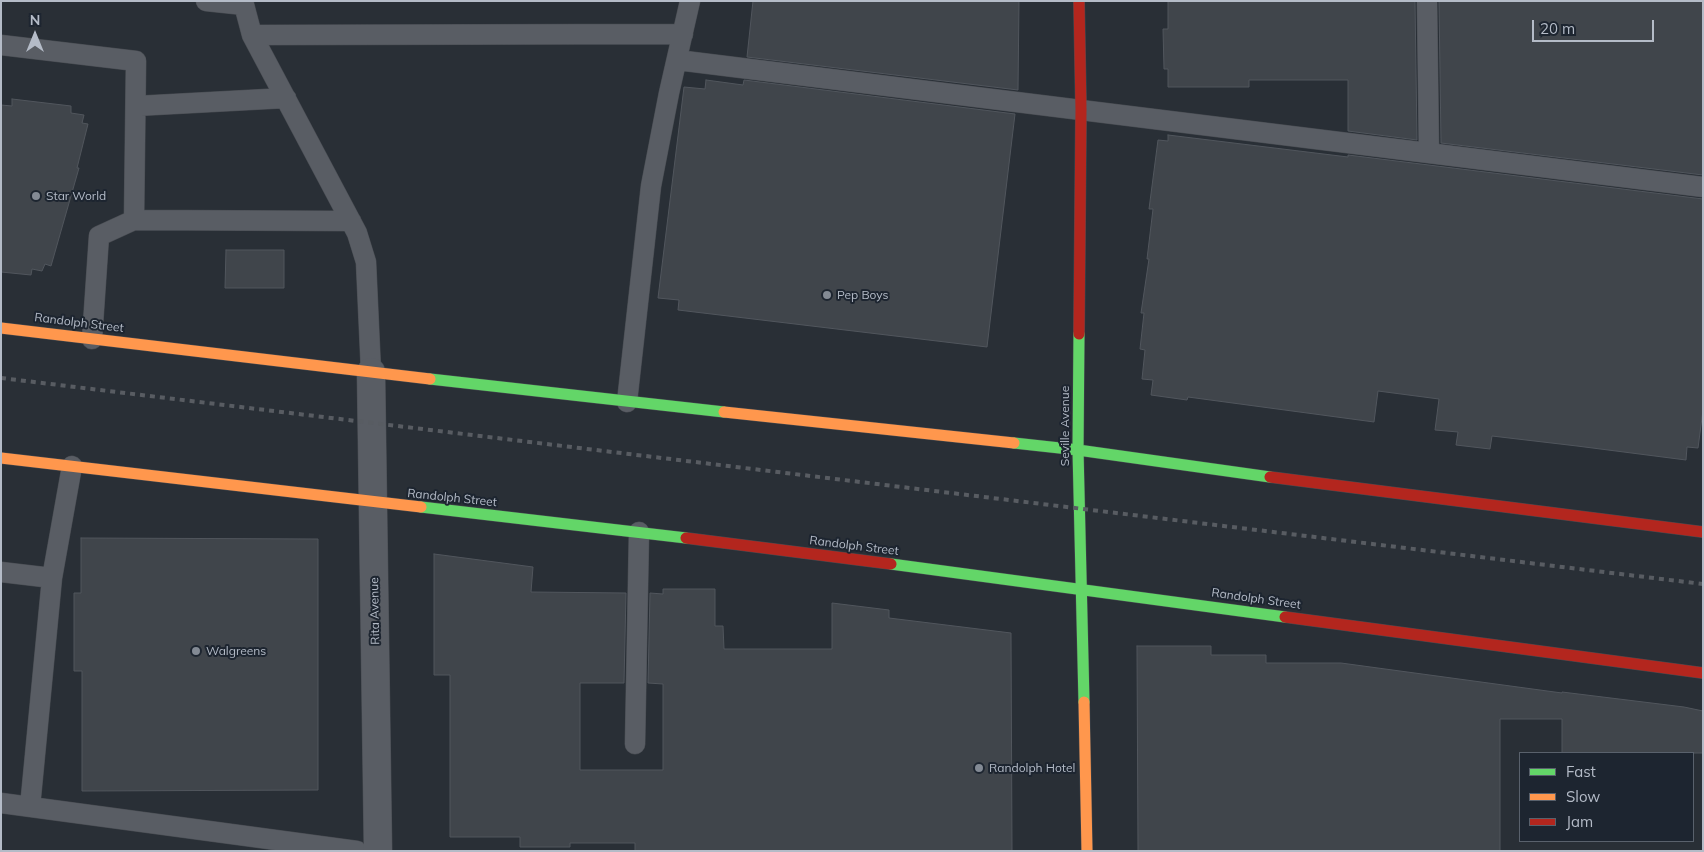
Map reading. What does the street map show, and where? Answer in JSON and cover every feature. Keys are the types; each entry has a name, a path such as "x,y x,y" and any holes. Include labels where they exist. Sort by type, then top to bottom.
{"street":[{"name":"Seville Avenue","path":"1079,1 1081,110 1078,450 1087,851"},
{"name":"Randolph Street","path":"1,328 628,402 1078,450 1703,532"},
{"name":"Rita Avenue","path":"371,372 378,851"},
{"name":"Randolph Street","path":"1,458 639,532 1081,589 1703,673"}],"lane":[{"path":"206,1 244,3 252,36 357,233 366,262 371,372"},
{"path":"628,402 651,186 690,1"},
{"path":"1427,1 1429,153"},
{"path":"252,36 682,34"},
{"path":"1,45 136,61 134,220"},
{"path":"677,60 1703,187"},
{"path":"136,106 286,98"},
{"path":"92,339 99,236 134,220 351,221"},
{"path":"30,806 52,578 72,466"},
{"path":"635,744 639,532"},
{"path":"1,572 52,578"},
{"path":"1,803 357,851"}],"building":[{"path":"753,1 1019,1 1018,90 747,57"},
{"path":"1168,1 1415,1 1417,140 1348,131 1348,80 1249,80 1249,87 1168,87 1168,69 1164,69 1163,29 1168,29"},
{"path":"1439,1 1703,1 1703,175 1441,143"},
{"path":"706,80 743,85 744,80 1015,114 987,347 678,310 679,300 658,298 684,87 705,89"},
{"name":"Star World","path":"12,99 71,106 71,113 84,115 82,123 88,124 77,168 79,168 51,266 45,264 42,271 32,269 31,275 1,272 1,105 12,106"},
{"path":"1168,135 1348,157 1348,155 1703,199 1703,410 1698,448 1687,447 1686,460 1492,436 1490,449 1456,445 1458,432 1435,430 1439,399 1378,391 1374,422 1188,397 1187,400 1151,395 1153,380 1142,379 1145,350 1140,349 1144,313 1141,313 1149,259 1147,259 1153,209 1149,209 1158,140 1168,141"},
{"path":"226,250 284,250 284,288 225,288"},
{"name":"Walgreens","path":"81,538 318,539 318,790 82,791 82,671 74,671 74,593 81,593"},
{"path":"434,554 533,567 531,592 626,593 624,683 580,683 580,770 663,770 663,684 648,683 650,593 663,594 663,589 715,589 715,626 723,626 724,649 832,649 832,603 889,610 889,618 1011,633 1012,851 635,851 635,843 570,843 570,847 520,847 520,837 450,837 450,675 434,675"},
{"path":"1137,646 1211,646 1211,655 1266,655 1266,663 1341,663 1703,711 1703,753 1562,752 1562,719 1500,719 1500,851 1138,851"}],"railway":[{"path":"1,378 1703,584"}],"traffic: fast":[{"path":"1079,334 1078,450 1084,702"},
{"path":"430,379 724,412"},
{"path":"1014,443 1270,477"},
{"path":"421,507 686,538"},
{"path":"891,564 1285,617"}],"traffic: slow":[{"path":"1,328 430,379"},
{"path":"724,412 1014,443"},
{"path":"1,458 421,507"},
{"path":"1084,702 1087,851"}],"traffic: jam":[{"path":"1079,1 1081,110 1079,334"},
{"path":"1270,477 1703,532"},
{"path":"686,538 891,564"},
{"path":"1285,617 1703,673"}],"place":[{"name":"Star World","path":"36,196"},
{"name":"Pep Boys","path":"827,295"},
{"name":"Walgreens","path":"196,651"},
{"name":"Randolph Hotel","path":"979,768"}]}
